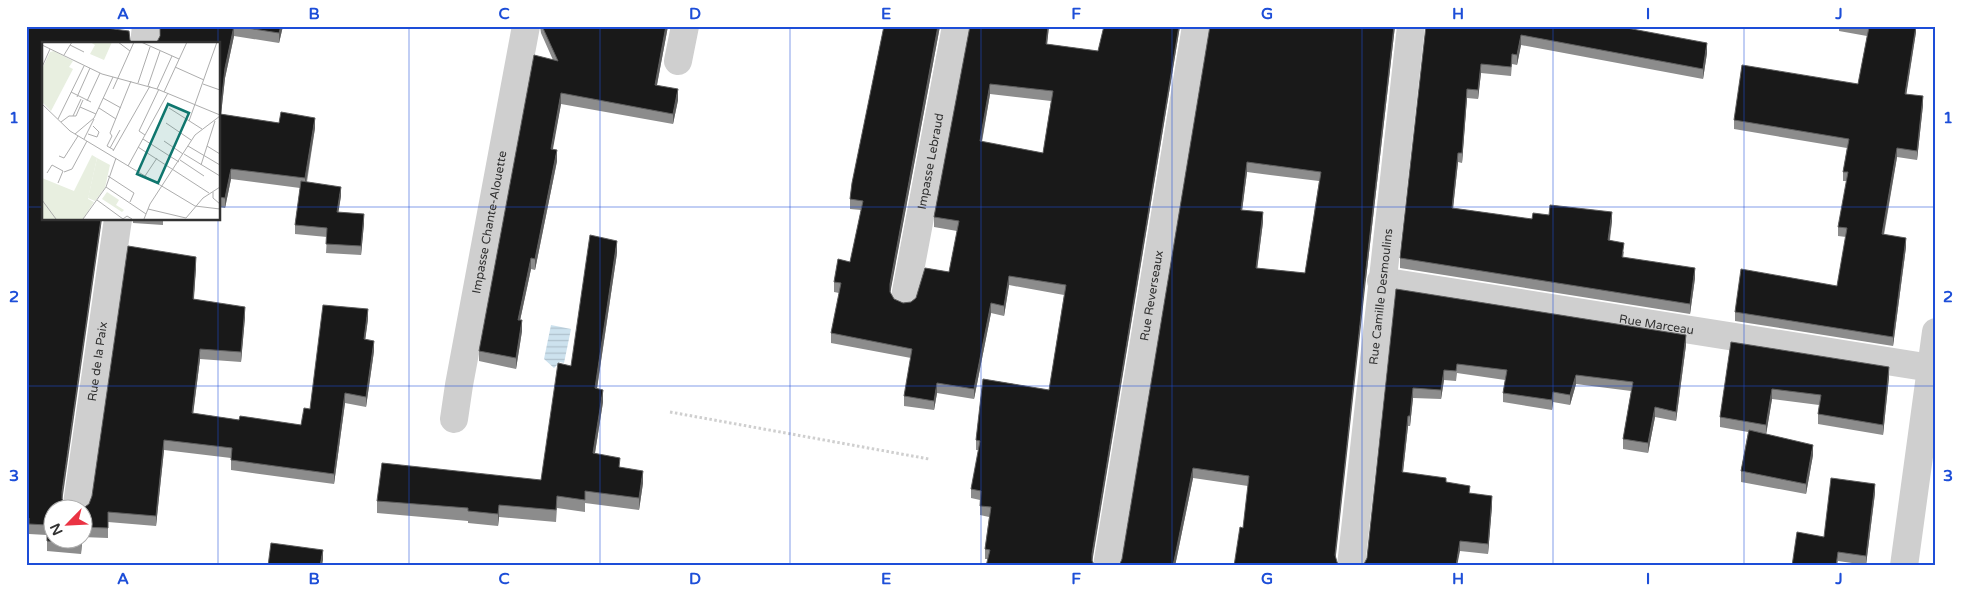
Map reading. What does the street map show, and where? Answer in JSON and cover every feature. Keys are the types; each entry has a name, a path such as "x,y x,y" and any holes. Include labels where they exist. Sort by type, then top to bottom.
{"street":[{"path":"144,42 146,26"},
{"name":"Impasse Chante-Alouette","path":"454,419 526,26"},
{"path":"678,61 685,26"},
{"name":"Impasse Lebraud","path":"905,297 956,26"},
{"name":"Rue Reverseaux","path":"1107,566 1196,26"},
{"name":"Rue Camille Desmoulins","path":"1351,566 1381,280 1411,26"},
{"name":"Rue de la Paix","path":"78,500 118,220"},
{"name":"Rue Marceau","path":"1381,280 1931,368"},
{"path":"1904,566 1936,332"}],"path":[{"path":"670,412 929,458"}],"water":[{"path":"551,325 571,329 564,363 560,362 554,368 544,359"}],"building":[{"path":"26,26 91,26 129,31 132,42 42,42 42,220 101,220 62,492 63,500 42,500 42,525 29,524 29,518 26,518"},
{"path":"160,26 234,26 225,68 220,114 220,42 157,42 160,36"},
{"path":"234,26 281,26 279,33"},
{"path":"542,26 666,26 655,85 678,89 673,114 561,93 551,149 557,150 535,259 531,258 518,320 522,320 516,358 479,351 534,55 558,61"},
{"path":"884,26 938,26 890,284 890,292 894,299 903,303 911,302 916,298 925,268 949,272 959,221 934,217 970,26 1048,26 1046,44 1098,51 1104,26 1179,26 1092,554 1092,561 1095,566 986,566 990,550 985,549 991,507 980,506 981,491 971,489 980,441 976,440 983,379 1049,390 1066,285 1009,276 1004,306 991,303 974,389 937,383 934,401 904,396 912,349 831,333 841,283 834,282 838,259 850,262 863,201 850,199","holes":["990,84 1053,91 1043,153 980,141"]},
{"path":"1210,26 1394,26 1335,555 1339,566 1234,566 1240,527 1243,528 1249,476 1193,468 1173,566 1119,566 1122,559","holes":["1247,162 1321,172 1305,273 1256,268 1263,212 1241,210"]},
{"path":"1426,26 1616,26 1707,43 1703,69 1521,35 1517,55 1512,54 1511,67 1481,64 1478,90 1467,89 1462,153 1458,153 1452,208 1532,219 1533,213 1549,215 1550,205 1612,212 1608,240 1624,243 1622,257 1695,268 1690,304 1400,258"},
{"path":"1866,26 1916,26 1905,94 1923,96 1917,151 1897,148 1882,234 1906,238 1893,337 1735,312 1741,269 1837,286 1847,228 1838,227 1848,172 1843,172 1849,139 1734,120 1742,65 1858,84 1869,27"},
{"path":"281,112 315,118 305,178 231,169 225,198 220,197 220,114 279,123"},
{"path":"301,181 341,187 337,212 364,214 361,246 326,244 327,228 295,225"},
{"path":"590,235 617,241 595,388 603,390 593,453 620,458 619,467 643,471 639,498 585,491 585,500 557,496 556,510 499,505 498,514 468,511 468,508 377,501 382,463 541,480 558,363 571,366"},
{"path":"128,246 196,257 193,299 245,307 241,352 200,349 192,413 239,420 240,416 301,425 304,408 310,409 323,305 368,309 364,339 374,341 366,397 345,393 334,474 231,460 232,448 164,440 156,516 108,512 108,528 92,527 90,500"},
{"path":"1396,289 1686,335 1676,412 1655,407 1648,443 1623,439 1633,382 1576,375 1570,395 1553,392 1552,400 1503,393 1507,370 1457,364 1456,371 1444,370 1441,390 1413,388 1402,472 1446,478 1446,482 1470,486 1469,493 1492,496 1488,544 1460,541 1456,566 1363,566 1367,558"},
{"path":"1731,342 1889,367 1883,425 1818,414 1821,395 1772,389 1766,425 1720,417"},
{"path":"1749,430 1813,445 1806,484 1741,471"},
{"path":"1831,478 1875,484 1866,556 1838,552 1836,566 1792,566 1797,532 1824,537"},
{"path":"271,543 323,550 320,566 268,566"}]}
